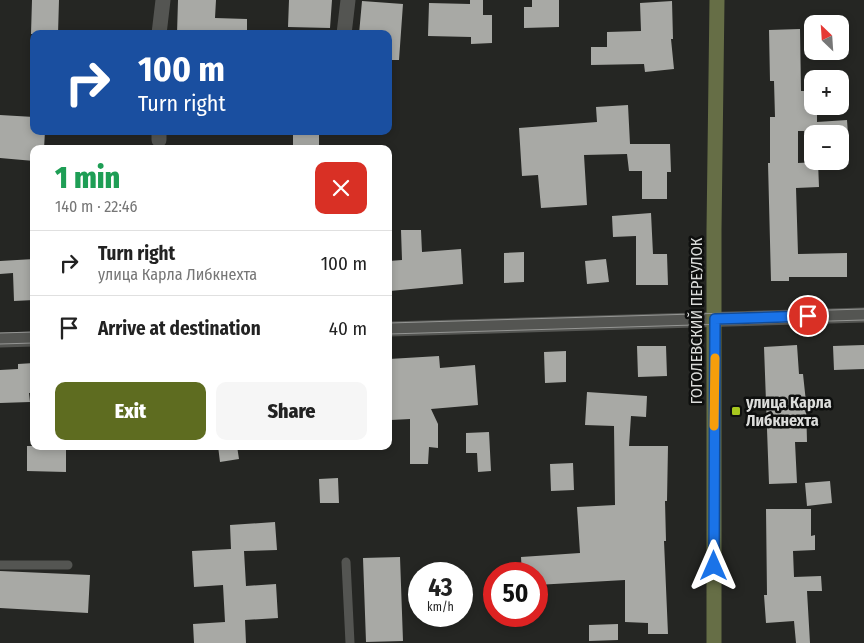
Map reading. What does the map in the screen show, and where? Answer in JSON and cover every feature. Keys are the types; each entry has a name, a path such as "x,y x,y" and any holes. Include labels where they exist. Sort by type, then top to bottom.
{"main road":[{"name":"ГОГОЛЕВСКИЙ ПЕРЕУЛОК","path":"714,643 714,230 717,0"}],"street":[{"path":"159,30 163,0"},
{"path":"344,30 348,0"},
{"path":"392,329 864,315"},
{"path":"0,340 30,339"}],"lane":[{"path":"346,562 350,643"},
{"path":"0,565 68,565"}],"building":[{"path":"32,0 59,0 58,30 31,30"},
{"path":"178,0 216,0 215,18 247,19 247,30 177,30"},
{"path":"289,0 332,0 330,28 288,27"},
{"path":"470,0 483,0 483,15 492,15 492,43 471,44 471,37 428,36 429,3 470,4"},
{"path":"532,0 559,0 559,27 524,28 524,7 532,7"},
{"path":"362,1 403,4 399,60 392,60 392,30 359,30"},
{"path":"672,1 673,39 671,39 674,69 645,72 644,64 591,65 591,47 607,47 607,32 641,31 640,3"},
{"path":"800,29 801,91 804,91 804,115 817,115 817,122 847,120 847,125 804,125 804,131 798,131 798,163 804,163 804,170 818,170 819,187 796,188 798,254 847,253 847,277 789,277 789,281 771,281 768,163 770,163 770,117 775,117 774,81 770,81 769,30"},
{"path":"628,105 630,144 670,144 671,172 667,172 667,199 642,199 642,171 629,171 627,154 584,155 587,205 541,208 538,175 522,176 519,128 597,122 596,107"},
{"path":"0,115 30,117 30,135 45,135 44,145 30,145 30,161 0,158"},
{"path":"293,135 319,135 319,145 293,145"},
{"path":"651,213 653,254 667,254 668,285 636,285 636,236 613,237 612,216"},
{"path":"401,230 421,230 422,252 461,249 463,284 392,291 392,261 402,260"},
{"path":"524,252 524,282 504,283 504,253"},
{"path":"30,259 30,300 14,301 13,273 0,274 0,261"},
{"path":"606,259 609,282 587,284 585,261"},
{"path":"797,345 799,374 803,374 806,402 807,442 795,442 797,483 769,484 764,347"},
{"path":"864,345 864,369 834,370 833,346"},
{"path":"637,346 666,346 667,376 638,377"},
{"path":"566,351 566,382 545,383 544,352"},
{"path":"439,356 440,368 475,365 478,405 431,409 438,424 438,448 429,447 428,464 410,464 410,419 392,420 392,359"},
{"path":"30,363 30,402 0,403 0,370 18,369 18,364"},
{"path":"587,392 647,396 646,417 631,416 629,446 668,446 667,501 665,501 666,541 664,541 668,634 648,634 648,623 625,622 625,580 548,584 548,562 521,562 521,557 580,553 577,507 615,505 614,426 585,425"},
{"path":"489,432 491,471 478,472 477,453 466,453 466,433"},
{"path":"27,446 30,446 30,450 66,450 66,472 27,471"},
{"path":"218,450 238,450 239,459 220,462"},
{"path":"573,463 574,490 551,491 550,464"},
{"path":"338,478 339,503 320,503 319,479"},
{"path":"830,481 832,503 807,506 805,483"},
{"path":"766,509 811,509 811,536 815,535 815,550 793,551 794,577 821,576 822,591 807,591 810,643 796,643 794,621 766,623 764,595 767,595"},
{"path":"275,522 277,550 244,551 246,586 276,584 278,618 245,620 246,643 194,643 193,624 225,622 223,585 194,587 192,551 231,549 230,525"},
{"path":"400,557 403,641 366,642 363,558"},
{"path":"0,571 90,575 88,613 0,608"},
{"path":"618,624 618,640 589,641 589,625"}],"tram line":[{"path":"392,323 864,309"},
{"path":"392,334 864,320"},
{"path":"0,333 30,332"},
{"path":"0,344 30,343"}],"slow traffic":[{"path":"714,426 715,358"}],"place":[{"name":"улица Карла Либкнехта","path":"736,411"}],"route":[{"path":"714,566 715,319 808,316"}]}
